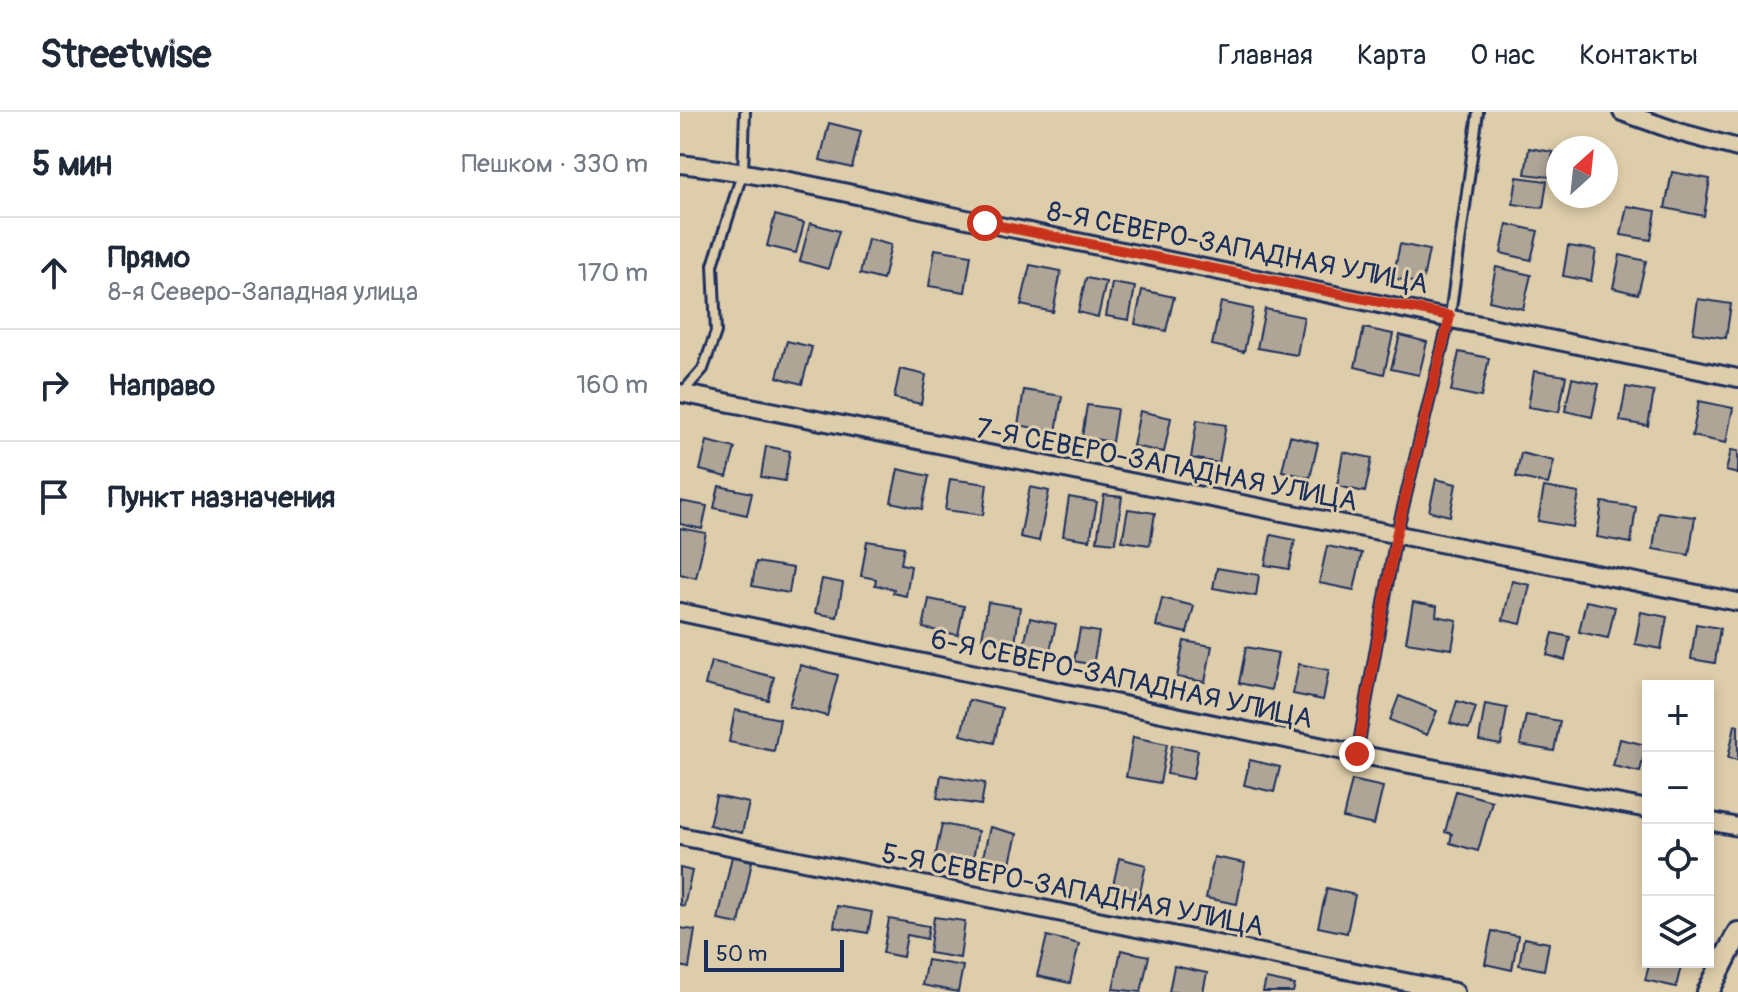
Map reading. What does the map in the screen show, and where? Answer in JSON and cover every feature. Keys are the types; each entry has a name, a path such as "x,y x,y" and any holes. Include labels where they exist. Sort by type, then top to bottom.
{"street":[{"path":"1622,112 1738,148"},
{"name":"8-Я СЕВЕРО-ЗАПАДНАЯ УЛИЦА","path":"680,164 743,171 1738,378"},
{"name":"7-Я СЕВЕРО-ЗАПАДНАЯ УЛИЦА","path":"681,395 1738,602"},
{"name":"6-Я СЕВЕРО-ЗАПАДНАЯ УЛИЦА","path":"680,612 1357,754 1642,808"},
{"path":"1714,822 1738,827"},
{"name":"5-Я СЕВЕРО-ЗАПАДНАЯ УЛИЦА","path":"680,836 1455,992"},
{"path":"1708,992 1738,933"}],"lane":[{"path":"681,395 703,369 716,332 713,265 743,171 745,112"},
{"path":"1357,754 1396,536 1450,316 1478,112"}],"building":[{"path":"829,123 861,131 852,168 820,160"},
{"path":"1529,148 1546,151 1546,177 1525,174"},
{"path":"1672,172 1710,179 1704,216 1665,208"},
{"path":"1517,177 1546,181 1543,208 1513,204"},
{"path":"1627,206 1656,211 1651,240 1621,235"},
{"path":"775,215 804,223 796,253 767,246"},
{"path":"810,223 839,231 828,269 800,261"},
{"path":"1507,224 1538,231 1531,260 1501,253"},
{"path":"868,239 891,245 883,280 860,274"},
{"path":"1400,244 1429,250 1422,284 1393,278"},
{"path":"1568,246 1596,250 1591,281 1563,276"},
{"path":"935,249 971,255 965,292 929,286"},
{"path":"1620,255 1646,261 1638,294 1613,288"},
{"path":"1030,265 1061,271 1053,312 1021,305"},
{"path":"1496,267 1531,275 1523,309 1489,301"},
{"path":"1086,278 1106,282 1098,317 1078,312"},
{"path":"1112,283 1135,287 1129,320 1106,316"},
{"path":"1142,290 1174,297 1166,331 1135,324"},
{"path":"1698,299 1731,304 1726,338 1693,333"},
{"path":"1221,302 1253,309 1244,352 1212,345"},
{"path":"1265,309 1304,317 1297,355 1257,348"},
{"path":"1364,328 1393,334 1384,374 1355,367"},
{"path":"1400,335 1427,342 1419,375 1391,369"},
{"path":"787,341 812,347 802,384 777,377"},
{"path":"1459,352 1489,358 1481,397 1451,391"},
{"path":"900,369 926,375 921,404 894,398"},
{"path":"1534,371 1566,376 1559,412 1528,407"},
{"path":"1572,378 1599,384 1592,417 1565,411"},
{"path":"1626,387 1654,392 1648,426 1620,421"},
{"path":"1024,390 1062,396 1056,432 1018,425"},
{"path":"1699,401 1733,408 1726,443 1692,436"},
{"path":"1087,405 1117,409 1112,442 1082,437"},
{"path":"1140,411 1171,418 1164,452 1133,446"},
{"path":"1197,420 1226,425 1219,463 1191,458"},
{"path":"1290,436 1318,443 1310,478 1282,471"},
{"path":"707,441 735,448 727,477 700,470"},
{"path":"766,446 790,451 785,481 761,477"},
{"path":"1731,450 1738,451 1738,474 1726,471"},
{"path":"1343,452 1372,458 1365,492 1337,486"},
{"path":"1521,453 1554,461 1548,484 1516,477"},
{"path":"898,469 929,476 922,509 891,502"},
{"path":"950,479 987,484 983,515 945,510"},
{"path":"1436,479 1456,484 1450,516 1429,511"},
{"path":"719,486 752,493 747,515 714,508"},
{"path":"1030,487 1049,491 1039,541 1020,537"},
{"path":"1544,487 1579,493 1573,527 1538,521"},
{"path":"1104,495 1122,497 1115,543 1097,541"},
{"path":"1069,497 1097,502 1090,540 1063,536"},
{"path":"680,501 707,506 702,529 680,524"},
{"path":"1602,502 1636,507 1631,543 1597,537"},
{"path":"1128,509 1155,513 1150,545 1122,541"},
{"path":"1658,512 1695,517 1689,555 1653,549"},
{"path":"680,528 706,533 696,578 680,574"},
{"path":"1271,535 1295,540 1289,569 1265,565"},
{"path":"867,541 904,547 901,564 911,566 906,596 893,593 894,589 875,585 876,579 861,576"},
{"path":"1327,546 1362,553 1354,590 1319,583"},
{"path":"756,562 793,568 789,593 752,586"},
{"path":"1217,568 1259,575 1256,596 1213,588"},
{"path":"822,579 843,583 837,617 815,613"},
{"path":"1512,581 1530,585 1521,624 1503,620"},
{"path":"1162,598 1194,606 1187,633 1156,626"},
{"path":"929,599 964,606 958,635 923,628"},
{"path":"1586,601 1615,607 1608,638 1579,632"},
{"path":"988,602 1020,607 1015,644 982,639"},
{"path":"1413,602 1437,606 1436,616 1457,620 1452,649 1406,642"},
{"path":"1641,612 1667,617 1661,649 1635,644"},
{"path":"1030,618 1056,624 1050,651 1024,645"},
{"path":"1696,624 1720,628 1715,663 1691,659"},
{"path":"1080,629 1099,632 1093,665 1074,661"},
{"path":"1553,633 1570,637 1565,660 1547,655"},
{"path":"1184,641 1212,646 1205,682 1177,677"},
{"path":"1246,647 1278,653 1271,690 1239,683"},
{"path":"711,661 774,677 768,700 705,685"},
{"path":"1299,664 1329,670 1323,700 1293,694"},
{"path":"800,665 838,675 827,716 789,706"},
{"path":"1399,696 1437,711 1427,735 1390,720"},
{"path":"969,700 1002,708 994,743 961,735"},
{"path":"1457,701 1476,707 1469,729 1450,723"},
{"path":"1485,704 1507,708 1501,745 1479,741"},
{"path":"735,710 780,719 774,751 729,742"},
{"path":"1526,715 1560,721 1554,751 1520,745"},
{"path":"1735,725 1738,725 1738,760 1728,758"},
{"path":"1133,737 1167,744 1160,783 1126,777"},
{"path":"1620,739 1642,744 1640,772 1613,766"},
{"path":"1172,745 1198,750 1193,779 1167,774"},
{"path":"1250,760 1280,767 1274,792 1244,785"},
{"path":"941,775 985,783 981,805 937,798"},
{"path":"1352,780 1383,787 1374,825 1343,818"},
{"path":"1456,791 1492,801 1478,851 1450,843 1452,834 1445,832"},
{"path":"716,796 749,803 742,833 709,825"},
{"path":"942,824 978,831 972,865 935,858"},
{"path":"990,827 1017,834 1009,867 982,861"},
{"path":"732,856 752,861 739,924 718,920"},
{"path":"1214,857 1245,863 1237,904 1206,898"},
{"path":"1119,858 1146,865 1139,897 1112,890"},
{"path":"680,868 692,871 684,906 680,905"},
{"path":"1327,888 1355,895 1347,933 1318,927"},
{"path":"837,906 872,912 868,933 834,927"},
{"path":"934,917 965,921 960,958 929,953"},
{"path":"889,919 929,926 927,939 907,935 903,957 883,953"},
{"path":"680,928 695,930 689,968 680,966"},
{"path":"1492,931 1518,936 1512,970 1485,964"},
{"path":"1047,936 1079,944 1070,983 1037,976"},
{"path":"1524,938 1549,943 1544,970 1519,965"},
{"path":"1121,950 1149,956 1141,992 1113,989"},
{"path":"927,960 963,966 958,992 922,985"},
{"path":"1174,966 1207,973 1203,992 1169,992"},
{"path":"1648,968 1681,968 1676,987 1645,980"},
{"path":"1266,979 1295,985 1293,992 1263,992"}],"route":[{"path":"985,223 1450,316 1396,536 1357,754"}]}
